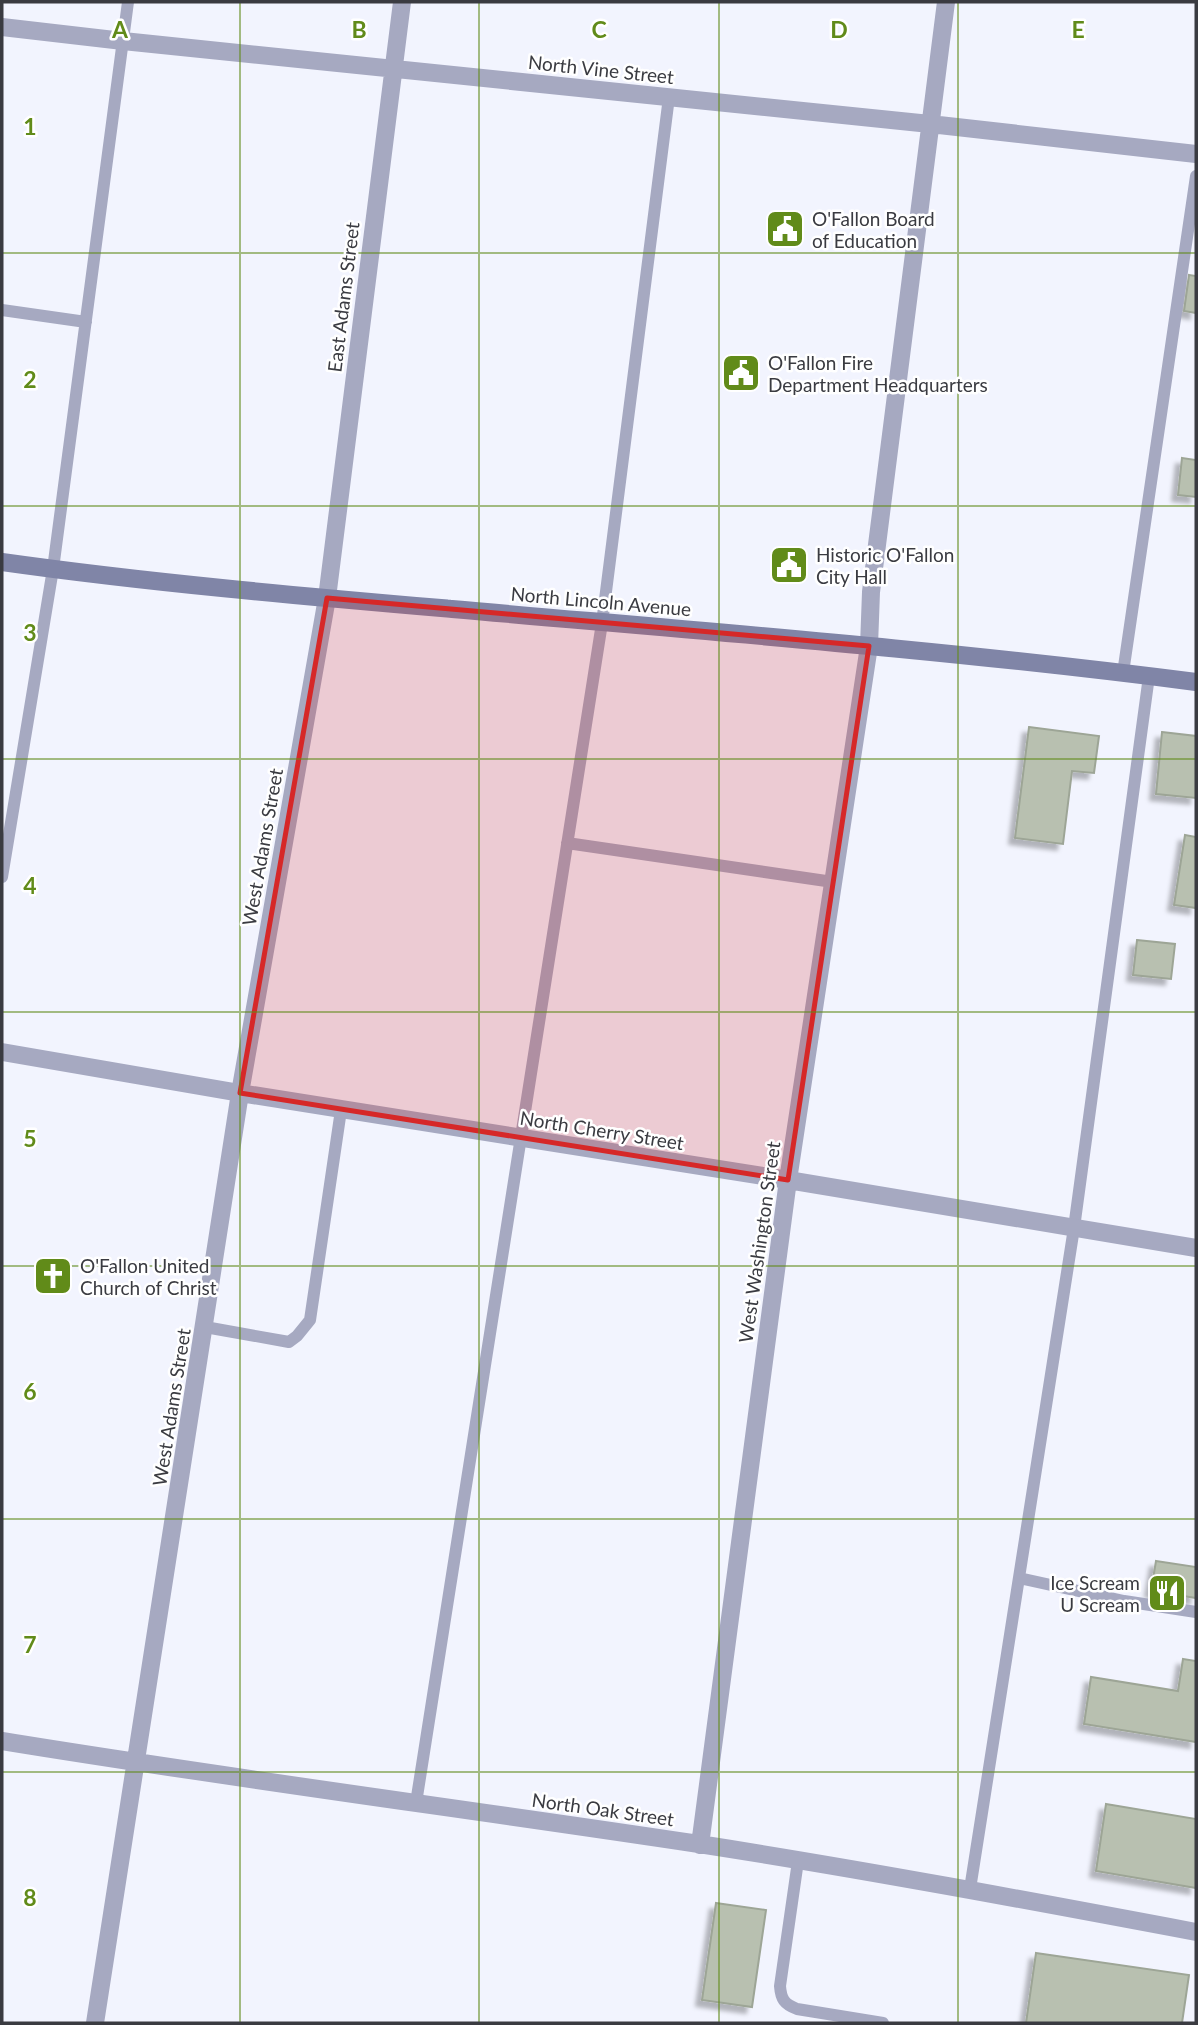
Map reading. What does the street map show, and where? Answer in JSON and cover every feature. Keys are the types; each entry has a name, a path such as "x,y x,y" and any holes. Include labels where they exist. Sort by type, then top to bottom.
{"main road":[{"name":"North Lincoln Avenue","path":"2,562 327,598 869,646 1196,682"}],"street":[{"name":"East Adams Street","path":"327,598 401,2"},
{"name":"West Washington Street","path":"700,1845 788,1180 869,646 871,592 946,2"},
{"name":"North Vine Street","path":"2,27 930,124 1196,155"},
{"name":"West Adams Street","path":"95,2023 240,1093 327,598"},
{"name":"North Cherry Street","path":"2,1052 341,1110 788,1180 1196,1248"},
{"name":"North Oak Street","path":"2,1741 700,1845 970,1889 1196,1932"}],"lane":[{"path":"2,877 53,569 128,2"},
{"path":"416,1803 602,622 669,97"},
{"path":"1123,673 1196,176"},
{"path":"2,310 86,322"},
{"path":"970,1889 1074,1228 1149,676"},
{"path":"568,843 834,882"},
{"path":"205,1327 289,1342 298,1336 310,1320 341,1110"},
{"path":"1019,1578 1124,1601 1196,1612"},
{"path":"798,1861 780,1986 781,1997 787,2005 796,2009 883,2023"}],"highlighted area":[{"path":"327,598 869,646 788,1180 240,1093"}],"building":[{"path":"1189,275 1196,276 1196,313 1184,311"},
{"path":"1182,458 1196,460 1196,497 1178,495"},
{"path":"1029,727 1099,736 1094,773 1072,771 1063,844 1015,838"},
{"path":"1162,732 1196,736 1196,798 1156,794"},
{"path":"1185,835 1196,837 1196,908 1174,905"},
{"path":"1137,940 1175,944 1171,979 1133,975"},
{"path":"1156,1561 1196,1567 1196,1598 1151,1591"},
{"path":"1183,1659 1196,1661 1196,1742 1084,1724 1091,1677 1178,1691"},
{"path":"1106,1804 1196,1819 1196,1888 1096,1871"},
{"path":"716,1903 766,1910 752,2007 702,2000"},
{"path":"1036,1953 1189,1975 1182,2023 1026,2023"}],"place":[{"name":"O'Fallon Board of Education","path":"785,229"},
{"name":"O'Fallon Fire Department Headquarters","path":"741,373"},
{"name":"Historic O'Fallon City Hall","path":"789,565"},
{"name":"O'Fallon United Church of Christ","path":"53,1276"},
{"name":"Ice Scream U Scream","path":"1167,1593"}]}
